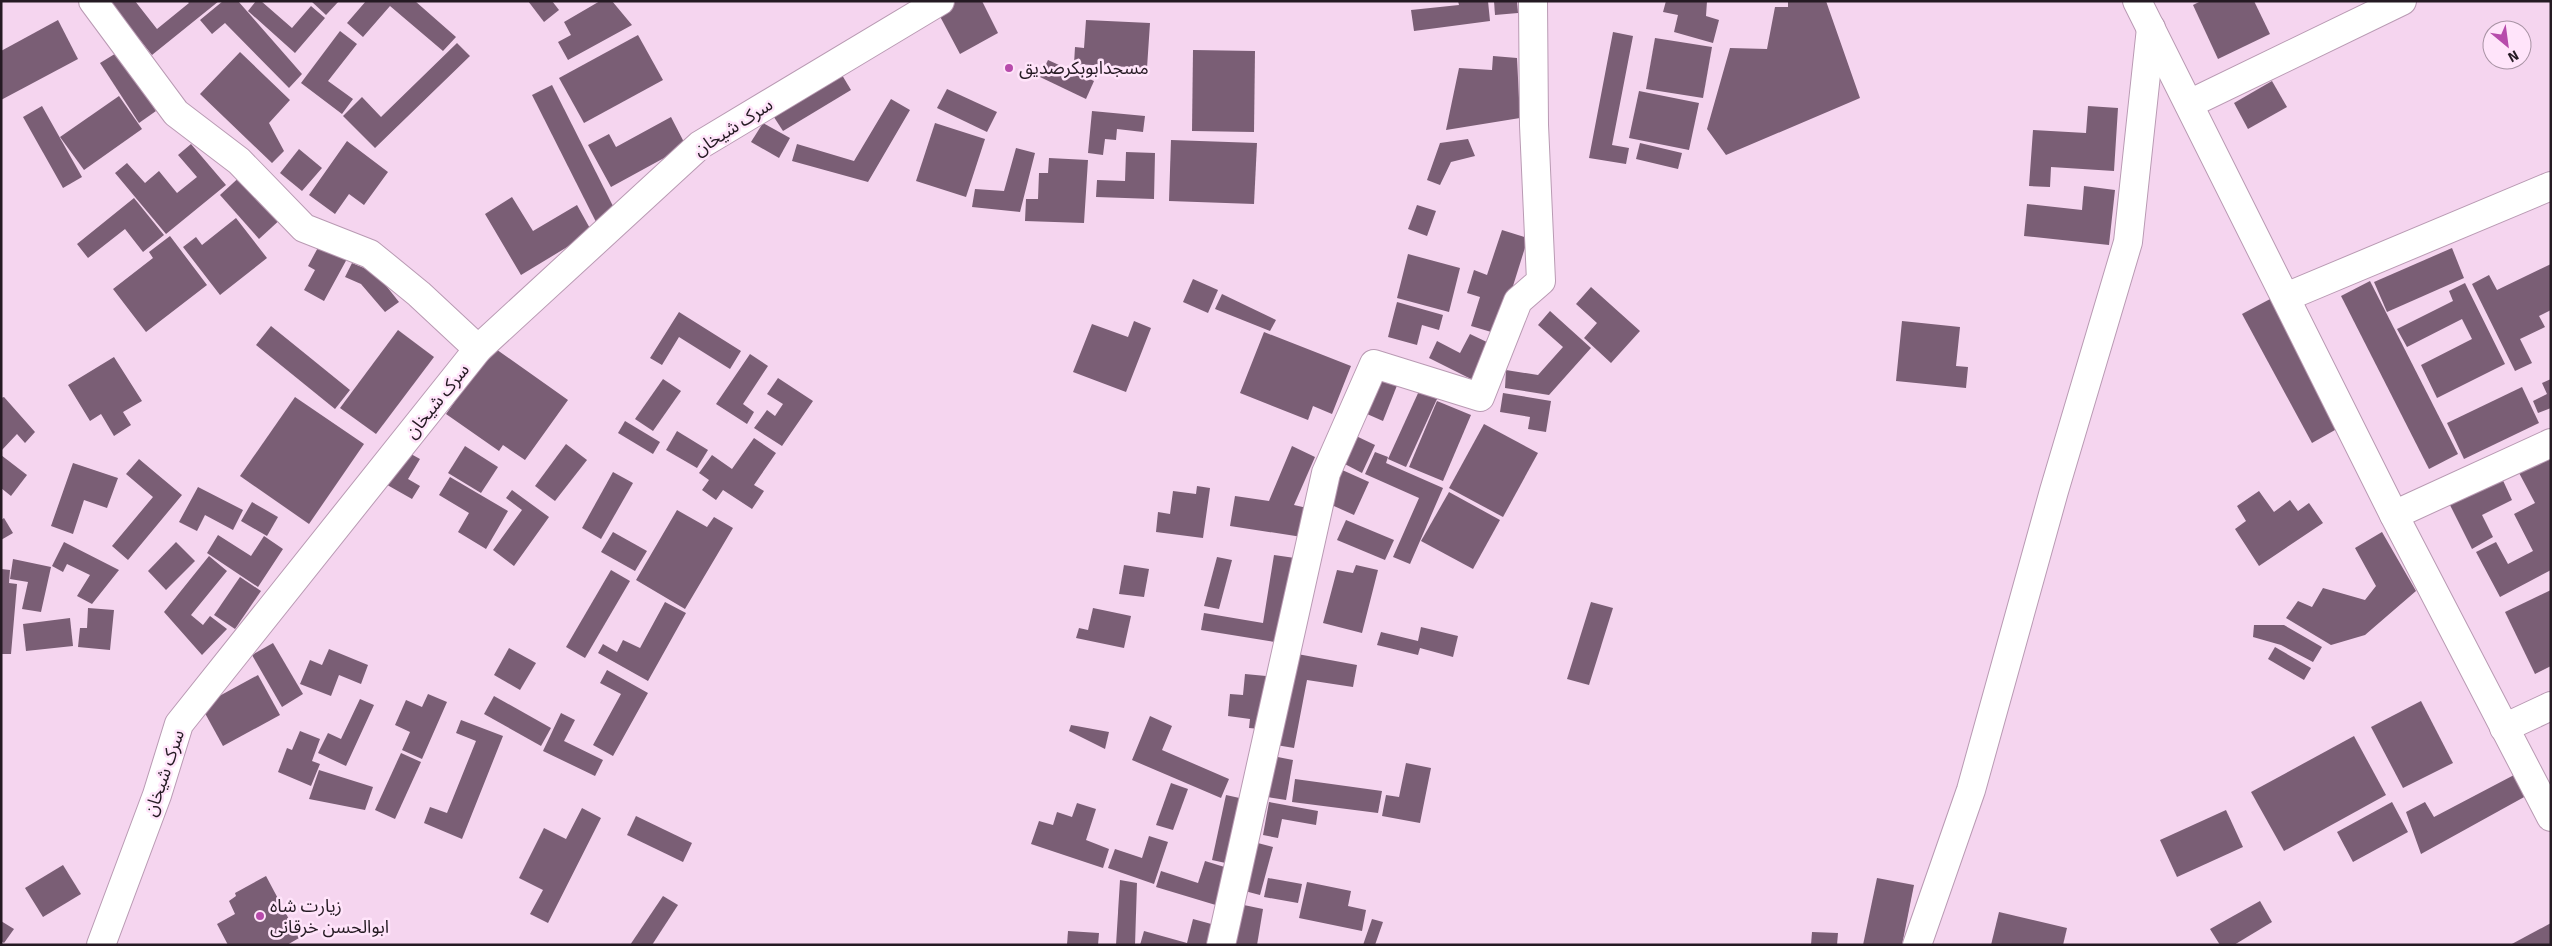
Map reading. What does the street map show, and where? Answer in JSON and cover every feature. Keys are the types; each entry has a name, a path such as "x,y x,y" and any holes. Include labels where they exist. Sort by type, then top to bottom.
{"street":[{"path":"93,1 176,113 239,161 304,228 370,254 419,294 478,349"},
{"name":"سرک شیخان","path":"101,945 158,795 179,724 478,349 700,145 940,1"},
{"path":"1221,945 1326,473 1374,364 1480,397 1518,301 1541,281 1534,125 1533,1"},
{"path":"2137,1 2394,515 2551,818"},
{"path":"2189,104 2402,1"},
{"path":"1917,945 1971,790 2054,492 2128,242 2151,28"},
{"path":"2286,297 2551,186"},
{"path":"2394,515 2551,443"},
{"path":"2504,728 2551,706"}],"building":[{"path":"109,1 135,1 157,29 189,3 187,1 219,1 152,55"},
{"path":"223,1 238,1 302,74 289,88 225,23 212,34 200,20"},
{"path":"256,1 261,1 292,28 311,6 325,18 295,53 248,11"},
{"path":"311,1 339,1 326,15"},
{"path":"366,1 415,1 456,37 443,51 390,6 363,37 347,23"},
{"path":"528,1 552,1 559,10 544,22"},
{"path":"600,1 612,1 632,25 568,60 558,42 571,35 564,22"},
{"path":"945,1 982,1 998,33 960,54 935,7"},
{"path":"1458,1 1488,1 1490,21 1414,31 1411,10 1459,5"},
{"path":"1494,1 1517,1 1518,13 1495,15"},
{"path":"1666,1 1707,1 1706,16 1719,20 1713,43 1674,32 1678,15 1663,12"},
{"path":"1788,1 1826,1 1860,98 1726,155 1707,129 1730,48 1767,49 1775,7 1788,7"},
{"path":"2201,1 2254,1 2270,34 2218,59 2193,5"},
{"path":"58,20 78,59 1,100 1,51"},
{"path":"1086,20 1150,23 1147,68 1074,64 1075,47 1084,48"},
{"path":"340,31 357,44 328,81 353,99 342,114 301,83"},
{"path":"1613,32 1633,36 1612,145 1629,148 1626,164 1589,158"},
{"path":"638,35 663,80 584,123 559,78"},
{"path":"1655,38 1712,47 1703,98 1646,89"},
{"path":"457,43 470,56 375,148 343,116 362,97 381,117"},
{"path":"1193,50 1255,51 1254,132 1192,131"},
{"path":"118,52 156,111 139,123 100,63"},
{"path":"240,52 290,100 269,123 284,151 272,163 200,94"},
{"path":"1493,56 1517,58 1520,118 1446,130 1459,68 1492,70"},
{"path":"1048,60 1094,81 1086,99 1040,77"},
{"path":"839,70 851,90 783,131 770,111"},
{"path":"2272,81 2287,107 2248,129 2234,103"},
{"path":"552,85 616,212 596,222 532,95"},
{"path":"947,89 997,112 987,132 937,108"},
{"path":"1639,91 1699,103 1689,150 1629,138"},
{"path":"119,96 142,129 84,170 60,137"},
{"path":"891,99 910,110 868,182 792,161 797,144 854,161"},
{"path":"42,106 82,177 63,188 23,117"},
{"path":"2088,106 2118,108 2114,171 2051,167 2050,187 2029,186 2033,130 2086,133"},
{"path":"1092,111 1145,116 1143,132 1117,129 1116,140 1105,139 1103,155 1088,153"},
{"path":"671,117 686,146 611,187 588,145 609,134 616,147"},
{"path":"763,123 790,138 779,158 751,142"},
{"path":"935,123 985,139 966,197 916,181"},
{"path":"1468,139 1475,156 1451,162 1440,185 1427,180 1440,143"},
{"path":"1171,140 1257,143 1254,204 1169,201"},
{"path":"347,141 388,172 364,205 349,194 335,214 309,195"},
{"path":"1640,143 1682,153 1678,169 1636,159"},
{"path":"191,144 226,185 166,234 115,173 127,163 145,183 159,171 177,193 197,177 178,155"},
{"path":"1016,148 1035,153 1020,212 972,207 975,189 1004,191"},
{"path":"299,149 322,168 302,191 280,173"},
{"path":"1126,152 1155,153 1154,199 1096,197 1097,180 1125,181"},
{"path":"1049,158 1088,160 1084,223 1025,221 1026,199 1038,199 1039,173 1048,173"},
{"path":"244,173 283,217 259,239 220,195"},
{"path":"2084,186 2115,190 2109,245 2024,236 2027,204 2082,210"},
{"path":"512,197 533,231 577,205 592,232 521,275 485,214"},
{"path":"134,198 164,235 143,252 125,229 88,258 77,244"},
{"path":"1417,205 1436,211 1427,236 1408,229"},
{"path":"236,218 267,258 220,295 183,247 196,237 202,245"},
{"path":"1502,230 1528,238 1498,334 1471,326 1480,297 1467,293 1474,270 1487,275"},
{"path":"170,236 207,285 146,332 113,289 153,258 149,252"},
{"path":"321,242 348,257 324,301 304,290 315,270 308,266"},
{"path":"2452,248 2464,278 2387,312 2374,282"},
{"path":"1408,254 1460,268 1449,312 1397,298"},
{"path":"352,263 376,273 399,302 385,312 361,284 345,277"},
{"path":"2551,264 2551,310 2539,316 2545,327 2520,339 2532,363 2515,371 2472,284 2489,275 2497,290"},
{"path":"1193,279 1218,290 1208,313 1183,302"},
{"path":"2370,281 2458,454 2429,469 2341,296"},
{"path":"2465,283 2505,364 2437,398 2421,365 2472,339 2462,319 2407,347 2397,329 2453,301 2449,291"},
{"path":"1591,287 1640,331 1611,363 1584,338 1597,323 1576,304"},
{"path":"1222,294 1276,320 1270,331 1215,309"},
{"path":"2272,298 2342,426 2312,443 2242,314"},
{"path":"1397,302 1443,315 1439,330 1422,325 1417,345 1388,337"},
{"path":"1550,311 1591,348 1549,395 1505,388 1506,370 1538,375 1563,347 1538,325"},
{"path":"679,312 741,351 730,369 679,337 662,365 650,358"},
{"path":"1134,321 1151,328 1126,392 1073,372 1092,324 1128,337"},
{"path":"1902,321 1960,327 1956,366 1968,367 1966,388 1896,381"},
{"path":"271,326 350,390 335,409 256,345"},
{"path":"398,330 434,357 376,434 340,408"},
{"path":"1264,332 1351,366 1332,414 1313,406 1308,420 1240,393"},
{"path":"1470,334 1491,344 1473,380 1429,358 1437,341 1460,353"},
{"path":"493,347 568,400 525,460 503,445 499,451 446,414"},
{"path":"750,354 768,366 743,404 754,412 747,424 716,404"},
{"path":"114,357 142,401 123,412 131,425 114,436 101,414 90,421 68,385"},
{"path":"1382,377 1398,383 1383,421 1367,414"},
{"path":"778,378 813,401 782,446 754,428 767,410 775,416 783,404 767,394"},
{"path":"663,379 681,391 653,431 635,419"},
{"path":"2551,379 2551,408 2538,413 2533,401 2547,394 2542,383"},
{"path":"2522,387 2539,423 2464,459 2447,423"},
{"path":"1419,391 1437,399 1406,467 1388,459"},
{"path":"1503,393 1551,401 1546,432 1528,429 1530,417 1500,412"},
{"path":"4,397 35,432 25,443 17,434 1,451 1,398"},
{"path":"295,397 364,444 309,524 240,476"},
{"path":"1437,401 1471,415 1443,481 1409,467"},
{"path":"625,421 660,442 653,454 618,433"},
{"path":"1484,424 1538,453 1503,517 1449,488"},
{"path":"677,431 708,450 697,468 666,450"},
{"path":"1354,435 1375,445 1362,473 1341,462"},
{"path":"754,438 776,453 754,485 764,491 752,509 723,490 716,500 702,490 709,480 699,473 712,455 732,469"},
{"path":"566,444 587,460 555,501 535,486"},
{"path":"465,446 498,467 481,493 448,473"},
{"path":"1292,446 1315,457 1294,505 1307,508 1302,537 1230,526 1235,496 1269,501"},
{"path":"402,449 420,459 408,479 420,486 412,499 382,482"},
{"path":"1375,452 1388,457 1386,463 1443,488 1410,564 1393,557 1419,498 1365,474"},
{"path":"2551,454 2551,570 2500,597 2476,552 2496,542 2508,564 2533,551 2514,514 2535,503 2518,471"},
{"path":"1,455 27,475 11,496 1,488"},
{"path":"139,459 182,495 128,560 112,546 153,497 126,474"},
{"path":"73,463 118,478 107,508 84,500 73,534 51,526"},
{"path":"1340,469 1369,482 1354,515 1325,502"},
{"path":"613,472 633,483 601,539 582,528"},
{"path":"2500,474 2512,500 2482,515 2493,537 2472,549 2448,501"},
{"path":"450,477 508,511 486,549 458,532 469,513 439,495"},
{"path":"1197,486 1210,488 1203,538 1156,532 1158,512 1170,514 1173,491 1196,494"},
{"path":"198,487 243,510 233,530 205,515 197,531 179,522"},
{"path":"512,490 549,517 514,566 493,550 522,510 506,498"},
{"path":"2259,491 2274,512 2290,500 2298,511 2309,503 2323,523 2259,566 2235,529 2246,521 2237,506"},
{"path":"1449,492 1500,520 1473,569 1421,541"},
{"path":"252,502 278,517 267,536 241,521"},
{"path":"677,510 707,527 714,517 733,528 685,609 636,580"},
{"path":"4,518 13,533 1,540 1,520"},
{"path":"1346,520 1394,540 1385,560 1337,540"},
{"path":"613,532 647,551 635,571 601,552"},
{"path":"2382,532 2416,591 2365,635 2331,645 2286,618 2298,601 2312,607 2323,588 2365,600 2376,586 2355,548"},
{"path":"218,535 251,556 264,536 283,549 258,587 207,553"},
{"path":"64,542 119,570 92,604 77,596 90,575 67,564 63,572 52,566"},
{"path":"176,542 195,561 166,590 148,571"},
{"path":"1274,555 1295,558 1281,643 1201,630 1204,613 1263,623"},
{"path":"209,556 227,571 191,615 203,625 210,616 227,629 202,655 164,612"},
{"path":"1217,557 1232,560 1219,609 1204,606"},
{"path":"13,559 51,567 41,612 22,609 28,582 10,579"},
{"path":"1124,565 1149,569 1144,597 1119,594"},
{"path":"1356,565 1378,570 1362,633 1323,623 1337,570 1353,573"},
{"path":"1,569 10,570 9,583 17,584 11,654 1,654"},
{"path":"611,570 630,581 585,658 566,647"},
{"path":"240,577 261,591 235,629 214,615"},
{"path":"2551,590 2551,666 2535,674 2505,612"},
{"path":"665,602 686,613 648,681 598,653 603,644 617,652 623,640 640,648"},
{"path":"1591,602 1613,608 1589,685 1567,679"},
{"path":"88,608 114,610 110,650 78,647 80,628 87,628"},
{"path":"1093,608 1131,616 1124,648 1076,638 1079,628 1088,630"},
{"path":"70,618 73,646 26,651 23,624"},
{"path":"2254,625 2284,625 2322,647 2313,662 2281,645 2253,637"},
{"path":"1421,627 1458,636 1453,657 1420,648 1418,655 1377,645 1381,632 1418,641"},
{"path":"273,643 303,694 282,707 252,655"},
{"path":"2275,647 2311,668 2304,680 2268,659"},
{"path":"509,648 536,663 520,690 494,675"},
{"path":"329,649 368,665 361,684 339,675 331,696 300,684 310,660 322,665"},
{"path":"1292,653 1357,665 1353,687 1307,680 1294,748 1270,744"},
{"path":"607,670 648,693 613,756 593,745 621,694 600,683"},
{"path":"1245,674 1266,676 1260,729 1249,728 1250,719 1228,716 1230,694 1243,695"},
{"path":"258,675 280,715 223,746 201,706"},
{"path":"428,694 447,702 422,759 402,750 410,732 395,725 406,700 422,707"},
{"path":"494,696 551,728 541,746 484,714"},
{"path":"360,699 374,705 346,766 318,753 328,733 341,739"},
{"path":"2421,701 2453,763 2403,788 2371,727"},
{"path":"561,713 575,720 564,741 603,760 595,776 543,751"},
{"path":"1150,716 1172,726 1162,750 1229,779 1221,798 1132,760"},
{"path":"461,720 503,736 462,839 424,823 430,807 447,813 476,741 456,733"},
{"path":"1071,725 1109,732 1105,749 1069,731"},
{"path":"300,731 320,739 312,761 320,764 311,786 278,772 287,748 292,750"},
{"path":"2354,736 2386,795 2284,851 2251,792"},
{"path":"401,753 421,762 395,819 375,810"},
{"path":"1267,755 1293,760 1286,800 1260,796"},
{"path":"1406,763 1431,768 1420,823 1382,816 1386,795 1399,797"},
{"path":"319,770 373,787 365,810 309,799"},
{"path":"2514,775 2526,796 2421,854 2406,812 2425,802 2434,817"},
{"path":"1295,779 1382,791 1378,813 1292,802"},
{"path":"1171,783 1188,789 1173,830 1156,825"},
{"path":"1226,795 1244,799 1230,864 1212,860"},
{"path":"1269,802 1318,811 1316,825 1282,819 1278,838 1263,835"},
{"path":"2392,802 2408,832 2353,862 2337,832"},
{"path":"1077,803 1096,809 1086,840 1109,849 1103,868 1031,844 1039,821 1053,825 1057,812 1072,817"},
{"path":"582,808 601,818 548,923 530,914 543,890 519,878 544,828 566,839"},
{"path":"2226,810 2243,847 2177,877 2160,840"},
{"path":"636,816 692,843 683,862 627,835"},
{"path":"1149,836 1168,842 1154,884 1108,868 1115,849 1142,858"},
{"path":"1254,842 1273,847 1260,895 1241,890"},
{"path":"1205,861 1231,869 1219,906 1156,887 1161,871 1198,883"},
{"path":"63,865 81,894 43,917 25,888"},
{"path":"266,876 299,938 287,945 228,945 217,924 235,914 229,901 236,896 235,893"},
{"path":"1268,878 1302,884 1298,903 1264,897"},
{"path":"1877,878 1914,885 1902,945 1863,945"},
{"path":"1120,880 1137,883 1135,945 1116,945"},
{"path":"1307,882 1351,891 1348,906 1366,910 1362,931 1299,918"},
{"path":"663,896 678,905 652,945 630,945"},
{"path":"2260,901 2272,922 2234,945 2220,945 2210,929"},
{"path":"1239,904 1263,909 1257,945 1232,945"},
{"path":"1999,912 2067,928 2063,945 1991,945"},
{"path":"1193,919 1215,925 1209,945 1140,945 1144,931 1187,943"},
{"path":"1372,919 1383,922 1375,945 1363,945"},
{"path":"1,921 14,929 4,943 1,941"},
{"path":"2551,923 2551,945 2510,945"},
{"path":"1068,931 1099,933 1098,945 1067,945"},
{"path":"1812,932 1838,933 1837,945 1811,945"}],"place":[{"name":"مسجدابوبکرصدیق","path":"1009,68"},
{"name":"زیارت شاه ابوالحسن خرقانی","path":"260,916"}]}
